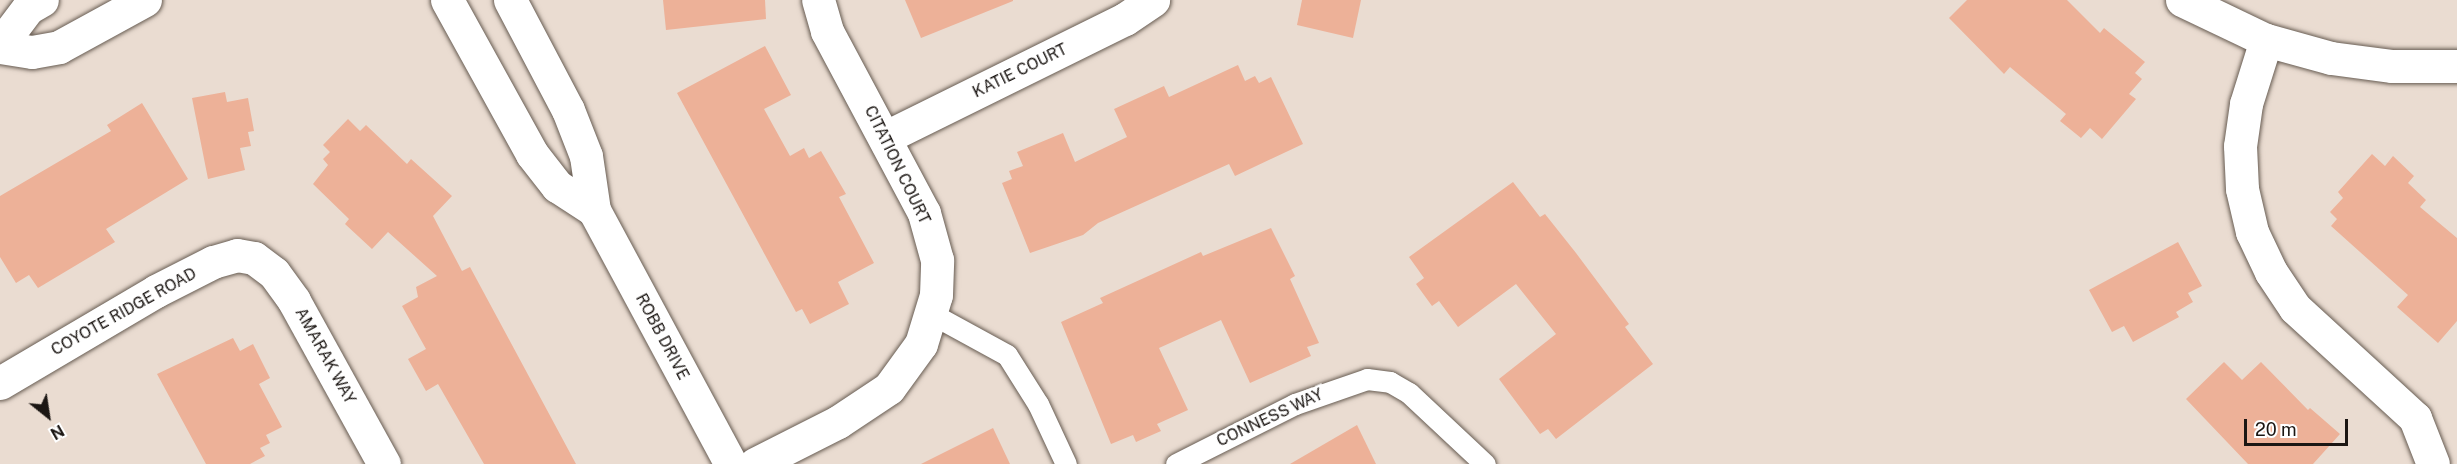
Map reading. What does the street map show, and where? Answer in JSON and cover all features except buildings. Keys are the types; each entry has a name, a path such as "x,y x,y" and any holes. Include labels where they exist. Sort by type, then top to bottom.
{"street":[{"path":"42,0 28,8 0,46 32,52 59,47 145,0"},
{"name":"ROBB DRIVE","path":"510,0 568,110 586,156 594,210 731,464"},
{"name":"CITATION COURT","path":"755,464 838,422 889,388 911,361 932,314 938,279 933,242 924,213 886,137 827,31 818,0"},
{"name":"KATIE COURT","path":"886,137 1125,19 1153,0"},
{"path":"2182,0 2266,40 2342,60 2392,66 2457,66"},
{"name":"ROBB DRIVE","path":"445,6 532,154 557,186 594,210"},
{"path":"2266,40 2246,104 2240,146 2242,189 2253,232 2271,273 2295,308 2415,418 2433,464"},
{"name":"COYOTE RIDGE ROAD","path":"0,383 156,291 213,262 237,255 254,258"},
{"name":"AMARAK WAY","path":"254,258 274,273 294,301 384,464"}],"lane":[{"path":"932,314 1007,355 1038,404 1066,464"},
{"name":"CONNESS WAY","path":"1176,464 1295,404 1367,379 1390,382 1409,393 1485,464"}]}
